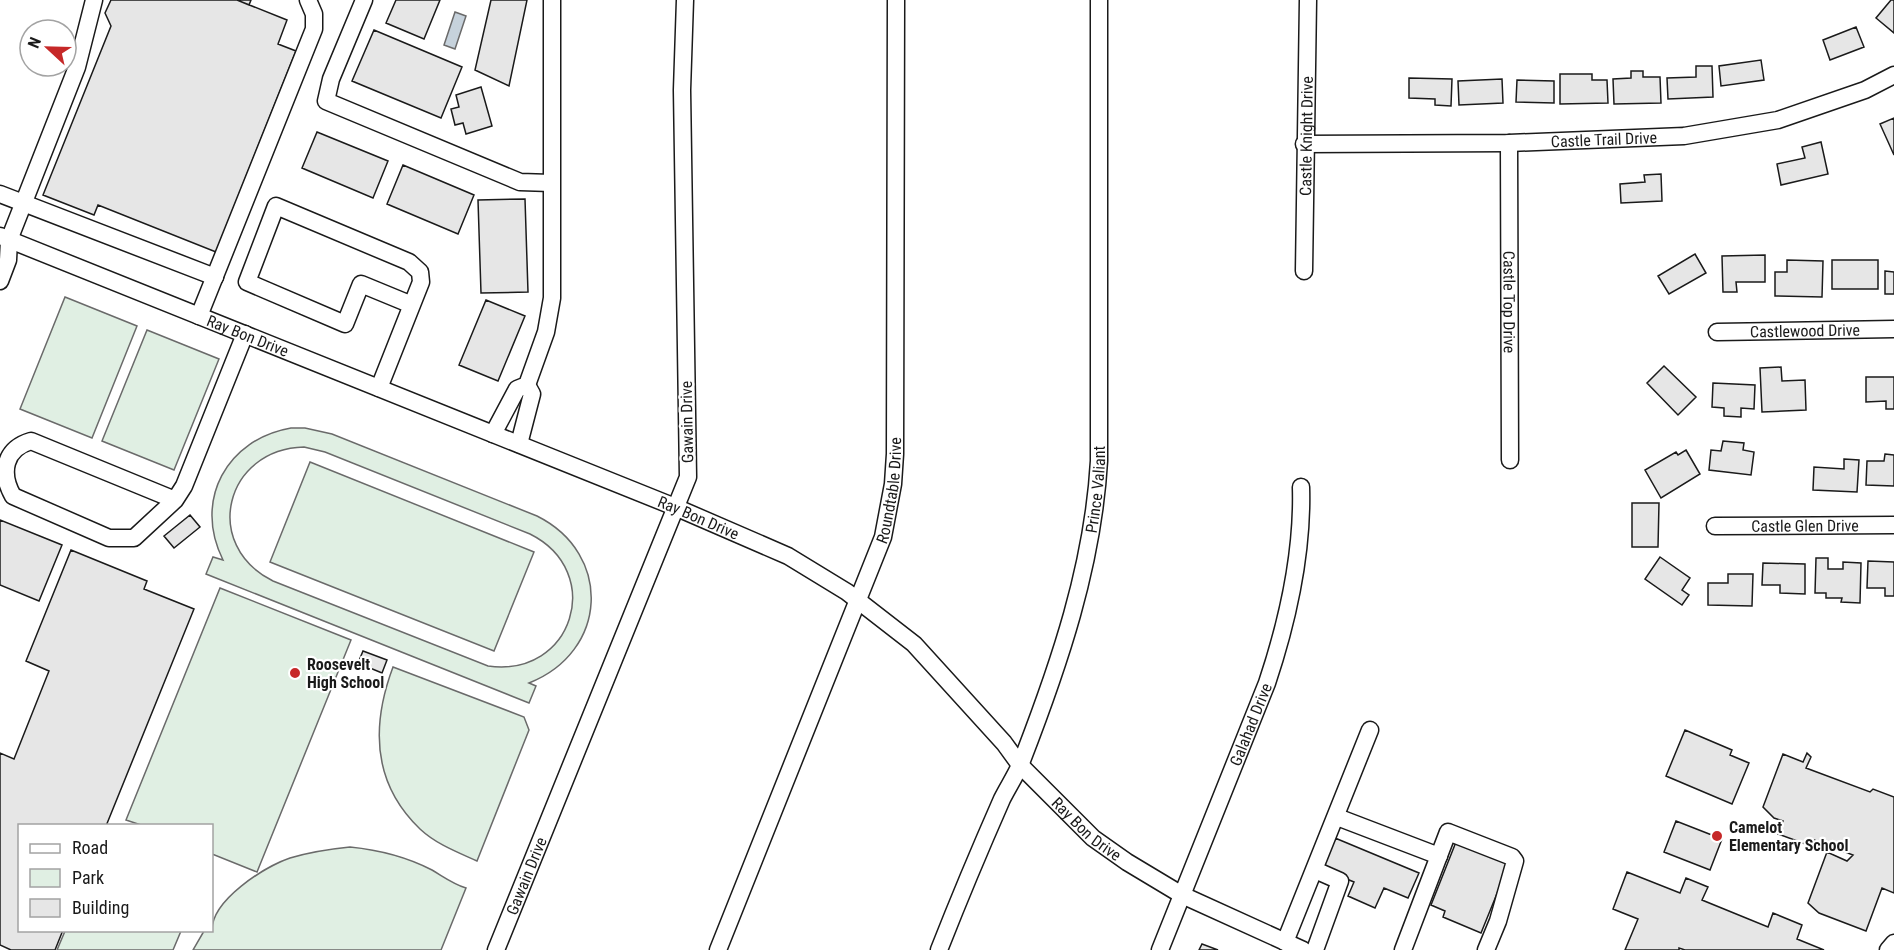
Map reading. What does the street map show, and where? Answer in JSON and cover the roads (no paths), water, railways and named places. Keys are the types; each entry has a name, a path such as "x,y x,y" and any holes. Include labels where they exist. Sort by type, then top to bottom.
{"street":[{"path":"0,281 8,260 4,238 23,203 77,67 94,0"},
{"path":"200,316 314,29 314,14 308,0"},
{"path":"364,0 331,79 326,101 520,182 550,183"},
{"path":"493,434 517,389 527,385 546,332 552,298 550,183 552,0"},
{"name":"Gawain Drive","path":"496,950 688,477 682,90 685,0"},
{"name":"Roundtable Drive","path":"718,950 883,537 893,484 896,0"},
{"name":"Prince Valiant","path":"939,950 1003,797 1020,765 1079,592 1096,504 1099,461 1099,0"},
{"name":"Castle Knight Drive","path":"1304,271 1304,144 1308,0"},
{"name":"Castle Trail Drive","path":"1304,144 1509,143 1684,136 1755,125 1864,90 1894,75"},
{"name":"Castle Top Drive","path":"1509,143 1510,460"},
{"path":"0,194 215,277"},
{"path":"379,388 412,305 420,282 420,272 410,262 276,206 247,282 345,324 361,284 412,305"},
{"name":"Ray Bon Drive","path":"4,238 675,507 788,556 858,602 914,644 1004,743 1020,765 1093,838 1127,862 1182,895 1275,943 1303,950"},
{"name":"Castlewood Drive","path":"1717,332 1894,329"},
{"path":"176,500 31,441 18,445 7,458 2,474 4,486 13,496 109,538 124,540 134,538 176,500 184,486 245,334"},
{"path":"519,444 532,394 527,385"},
{"name":"Galahad Drive","path":"1160,950 1279,648 1298,558 1301,487"},
{"name":"Castle Glen Drive","path":"1715,526 1894,525"},
{"path":"1275,943 1315,870 1370,730"},
{"path":"1337,817 1439,856"},
{"path":"1403,950 1448,832 1512,857 1515,861 1498,921 1486,950"},
{"path":"1315,870 1340,881 1315,950"},
{"path":"1888,950 1894,943"}],"place":[{"name":"Roosevelt High School","path":"295,673"},
{"name":"Camelot Elementary School","path":"1717,836"}]}
